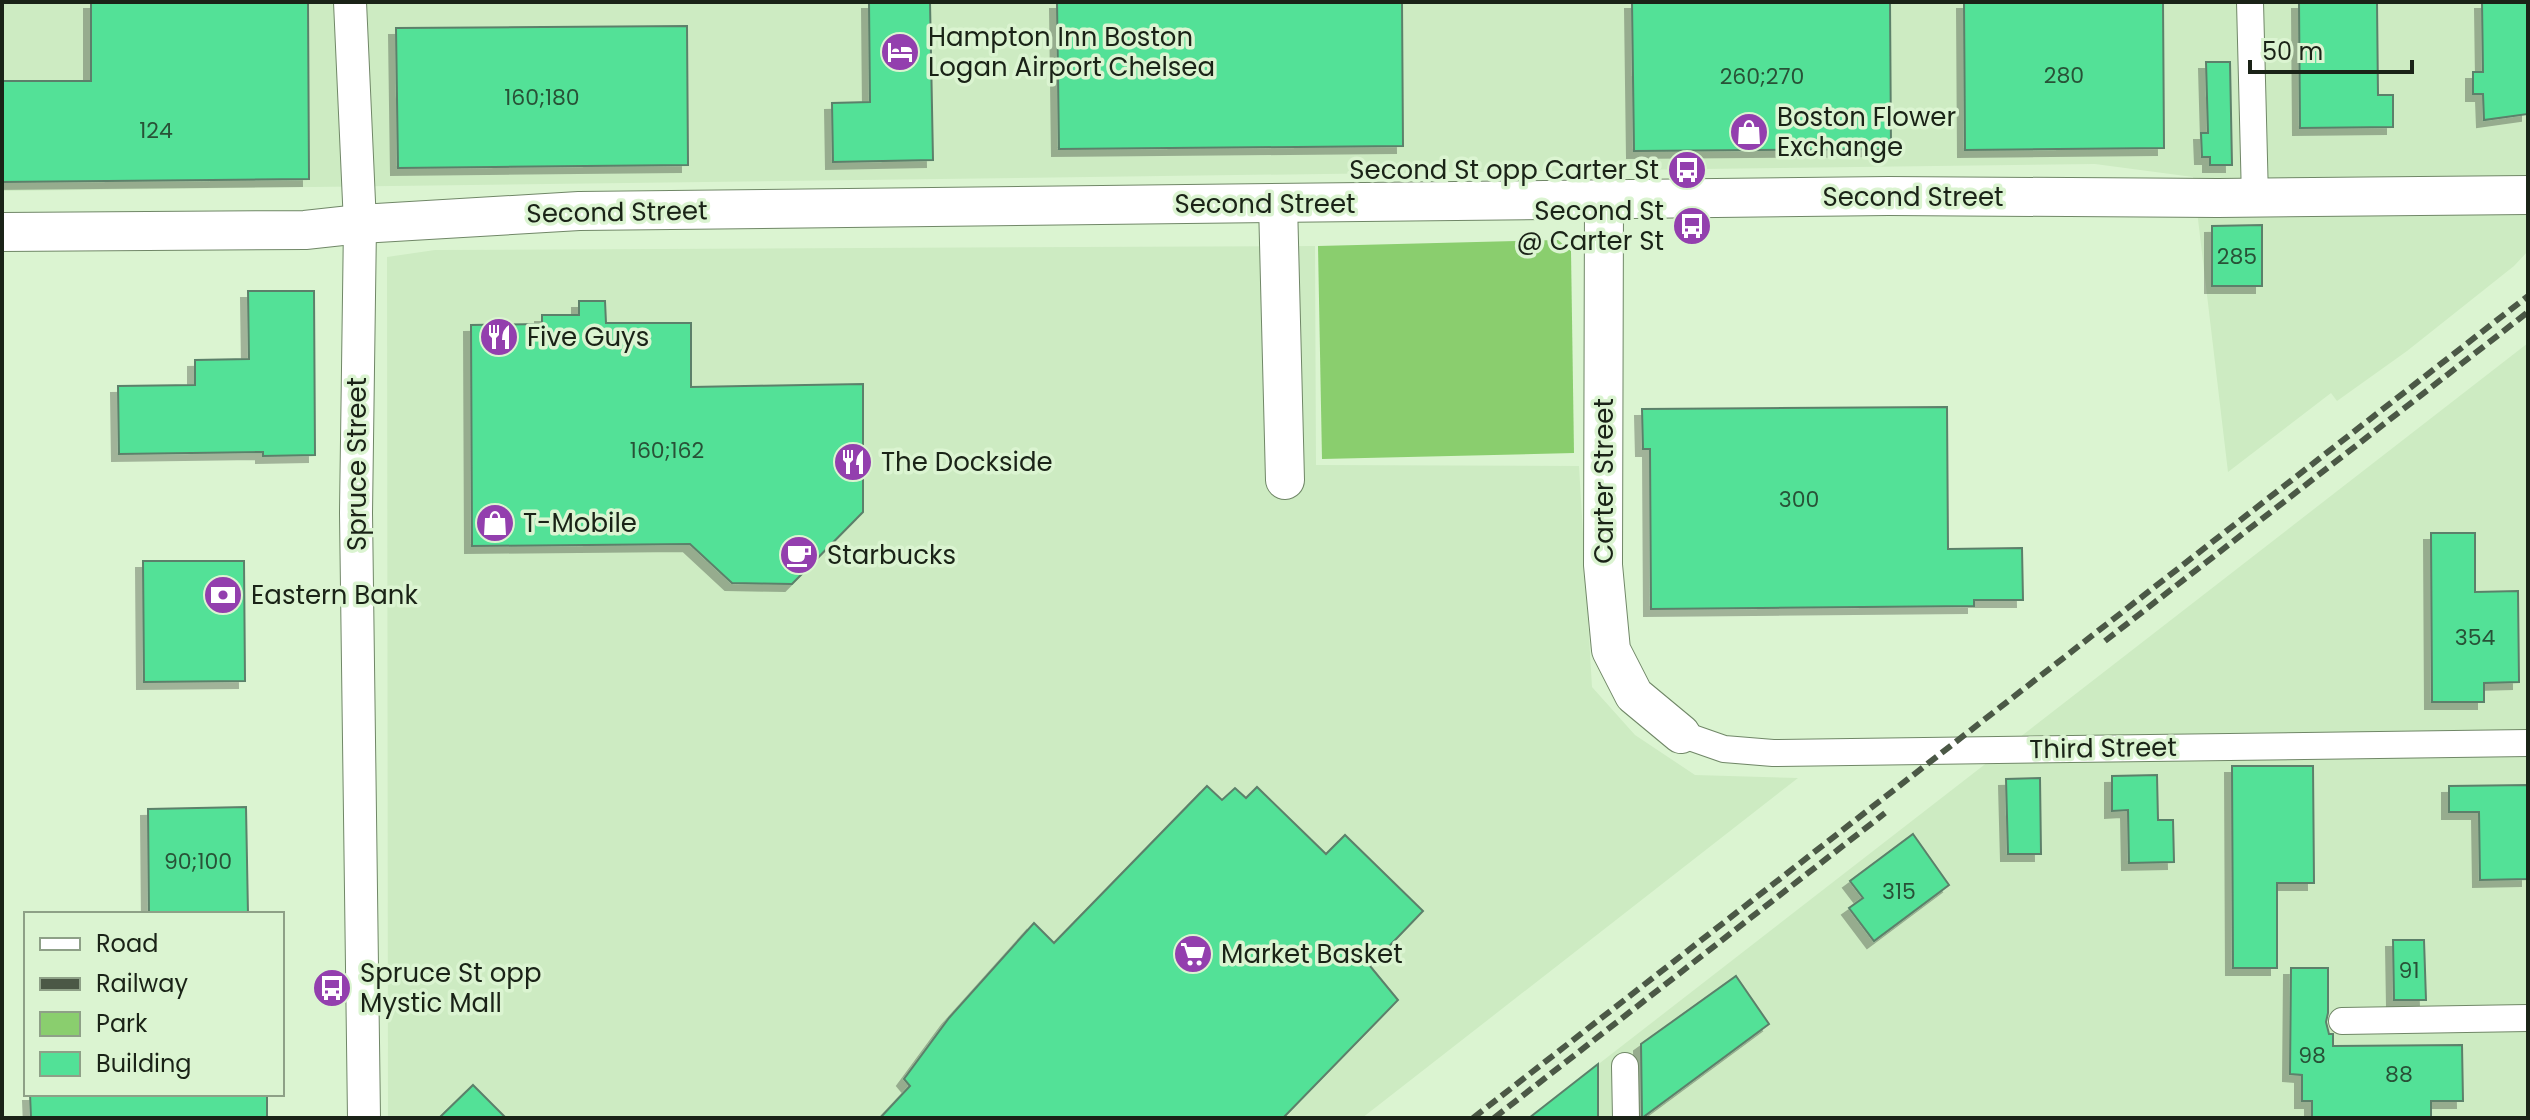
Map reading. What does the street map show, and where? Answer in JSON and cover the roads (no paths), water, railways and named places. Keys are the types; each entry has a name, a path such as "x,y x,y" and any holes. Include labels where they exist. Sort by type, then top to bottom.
{"main road":[{"name":"Second Street","path":"2,232 305,230 579,211 1889,196 2255,198 2528,195"},
{"name":"Carter Street","path":"1604,201 1603,565 1611,650 1634,695 1681,734"},
{"path":"1278,203 1285,480"}],"street":[{"name":"Spruce Street","path":"350,2 360,224 356,528 364,1118"},
{"path":"2250,2 2255,198"},
{"name":"Third Street","path":"1681,734 1724,749 1773,753 2528,743"},
{"path":"2342,1021 2528,1018"},
{"path":"1625,1066 1626,1118"}],"railway":[{"path":"1473,1118 2528,296"},
{"path":"2105,641 2528,312"},
{"path":"1494,1118 1885,813"}],"place":[{"name":"Hampton Inn Boston Logan Airport Chelsea","path":"900,52"},
{"name":"Boston Flower Exchange","path":"1749,132"},
{"name":"Second St opp Carter St","path":"1687,170"},
{"name":"Second St @ Carter St","path":"1692,226"},
{"name":"Five Guys","path":"499,337"},
{"name":"The Dockside","path":"853,462"},
{"name":"T-Mobile","path":"495,523"},
{"name":"Starbucks","path":"799,555"},
{"name":"Eastern Bank","path":"223,595"},
{"name":"Market Basket","path":"1193,954"},
{"name":"Spruce St opp Mystic Mall","path":"332,988"}]}
